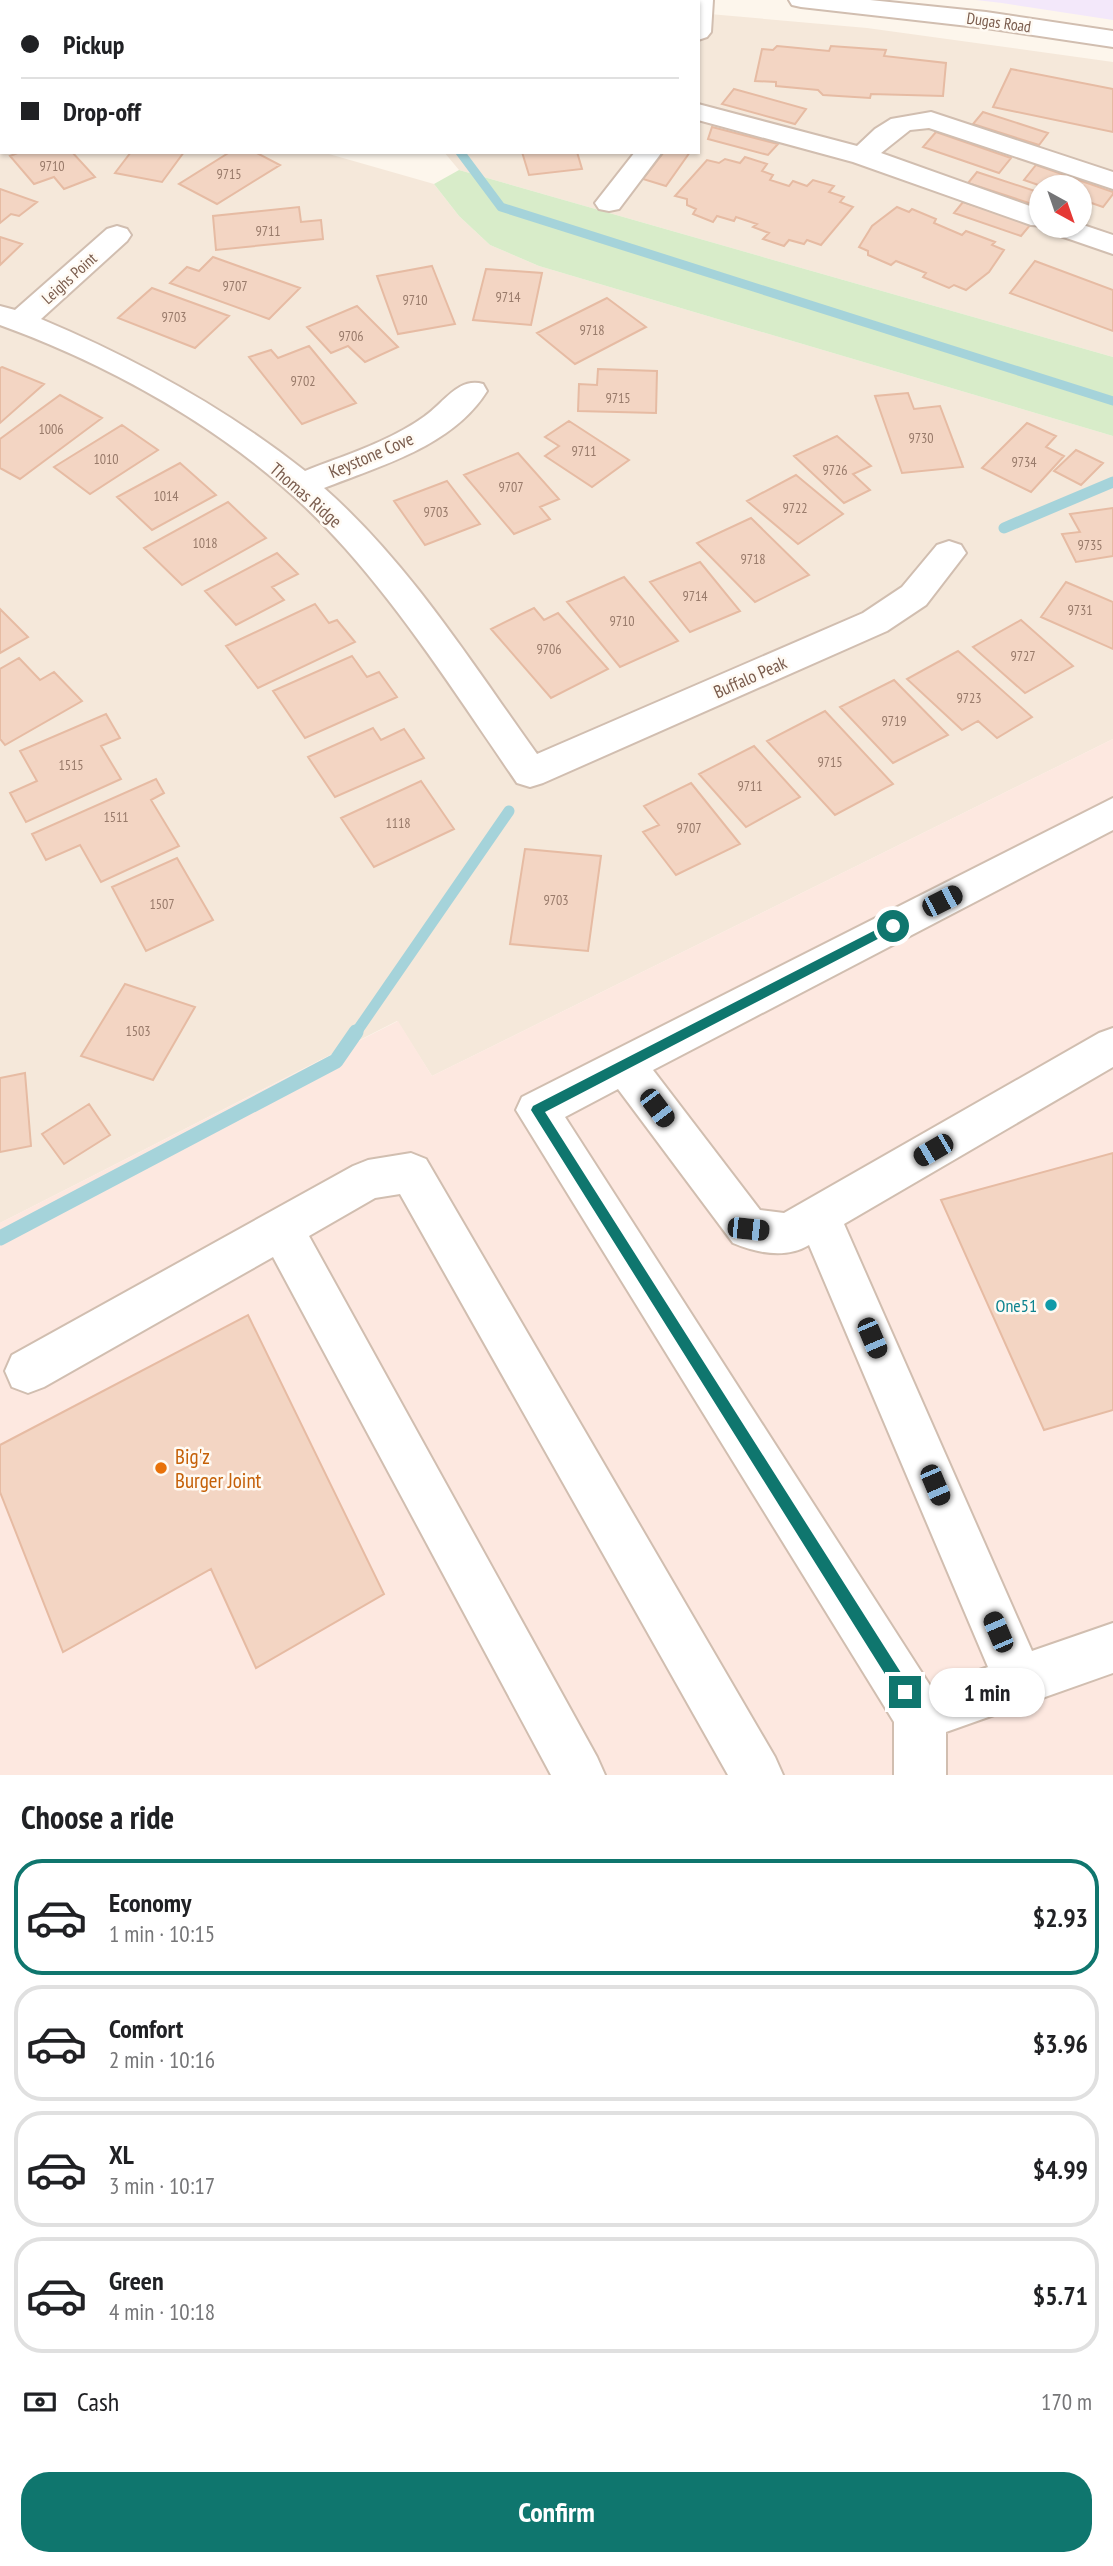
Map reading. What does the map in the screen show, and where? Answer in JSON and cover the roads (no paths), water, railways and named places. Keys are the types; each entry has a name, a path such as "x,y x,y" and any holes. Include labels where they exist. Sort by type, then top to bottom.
{"street":[{"name":"Dugas Road","path":"801,0 974,19 1113,39"},
{"path":"700,113 863,156 1029,215"},
{"path":"863,156 885,133 901,123 914,119 931,120 1113,181"},
{"path":"609,202 647,154"},
{"name":"Leighs Point","path":"10,318 117,235"},
{"path":"1092,237 1112,244"},
{"name":"Thomas Ridge","path":"10,318 128,370 188,402 299,485 355,538 427,626 530,773"},
{"name":"Keystone Cove","path":"299,485 406,443 437,423 472,391"},
{"name":"Buffalo Peak","path":"530,773 875,622 914,596 949,553"},
{"path":"920,1775 920,1716 537,1110 1113,813"},
{"path":"625,1065 748,1229 788,1234 1113,1046"},
{"path":"28,1371 368,1180 411,1173 757,1775"},
{"path":"819,1216 1019,1681"},
{"path":"281,1229 579,1775"},
{"path":"920,1716 1113,1648"}],"waterway":[{"path":"461,154 501,207 1113,401"},
{"path":"1004,528 1113,482"},
{"path":"355,1034 509,811"},
{"path":"0,1238 336,1061 356,1032"}],"place":[{"name":"One51","path":"1051,1305"},
{"name":"Big'z Burger Joint","path":"161,1468"}]}
